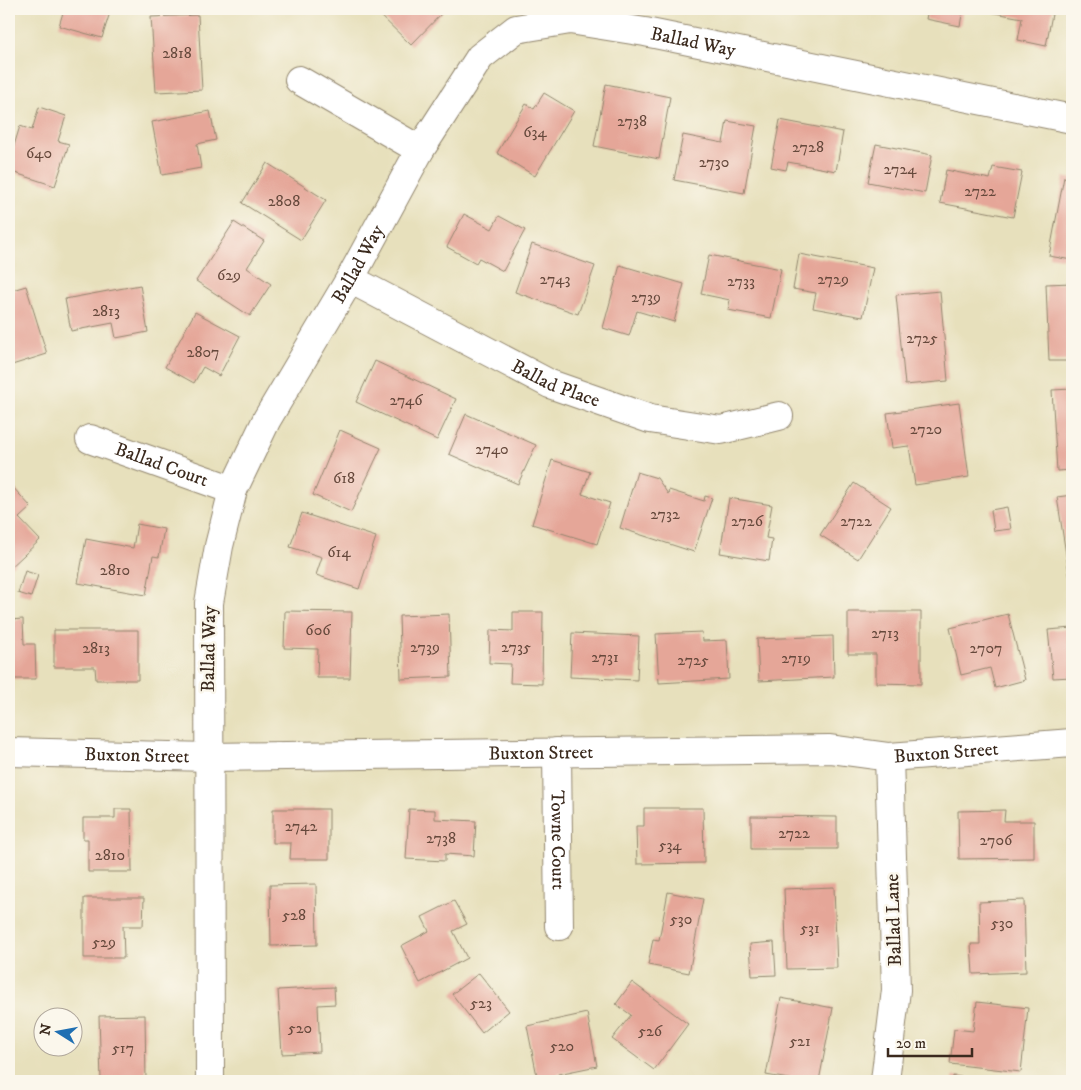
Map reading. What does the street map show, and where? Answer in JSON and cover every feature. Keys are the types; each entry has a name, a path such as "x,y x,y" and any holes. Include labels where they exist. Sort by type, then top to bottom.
{"street":[{"name":"Ballad Way","path":"210,1081 209,603 219,546 233,490 267,419 350,279 420,150 480,57 516,29 570,20 645,32 1072,120"},
{"path":"299,80 420,150"},
{"name":"Ballad Place","path":"350,279 550,384 650,419 721,430 779,416"},
{"name":"Ballad Court","path":"90,439 233,490"},
{"name":"Buxton Street","path":"9,752 209,757 830,749 889,757 1072,743"},
{"name":"Towne Court","path":"557,752 559,926"},
{"name":"Ballad Lane","path":"885,1081 896,990 889,757"}],"building":[{"path":"9,9 16,9 9,29"},
{"path":"64,9 111,9 102,38 59,26"},
{"path":"374,9 446,9 411,45"},
{"path":"928,9 963,9 960,26 926,19"},
{"path":"991,9 1053,9 1046,46 1018,40 1022,18 990,12"},
{"path":"198,15 202,90 156,92 151,17"},
{"path":"606,84 670,97 659,159 594,146"},
{"path":"544,93 574,111 535,176 497,153 526,104 534,109"},
{"path":"39,107 66,116 58,141 69,144 55,186 9,171 9,162 20,126 32,130"},
{"path":"210,111 216,140 197,144 201,168 162,175 152,122"},
{"path":"780,120 843,132 836,171 788,162 786,170 771,167"},
{"path":"727,121 756,126 744,193 674,180 683,135 723,143"},
{"path":"876,144 932,155 925,193 868,182"},
{"path":"267,163 326,200 301,240 242,203"},
{"path":"993,167 1022,172 1013,217 940,203 946,170 990,179"},
{"path":"1064,177 1072,179 1072,260 1049,256"},
{"path":"464,214 492,229 499,216 525,230 503,271 479,258 476,263 447,247"},
{"path":"234,222 264,241 247,268 271,284 250,316 196,281"},
{"path":"532,244 595,266 578,314 515,292"},
{"path":"799,254 873,268 863,317 813,308 816,293 793,289"},
{"path":"709,255 781,269 771,318 728,310 730,300 701,294"},
{"path":"620,265 684,284 674,322 637,311 629,336 603,328"},
{"path":"1072,283 1072,361 1049,361 1046,284"},
{"path":"140,285 148,332 116,338 113,323 71,331 65,299"},
{"path":"26,286 47,354 12,365 9,353 9,291"},
{"path":"940,291 948,381 905,385 896,295"},
{"path":"195,312 240,336 219,376 203,367 194,383 165,367"},
{"path":"375,361 456,399 437,440 356,402"},
{"path":"1072,389 1072,470 1057,471 1052,390"},
{"path":"959,403 969,477 915,485 909,446 892,448 887,413"},
{"path":"466,414 536,445 518,484 449,454"},
{"path":"340,430 381,448 351,512 313,495"},
{"path":"552,460 590,472 582,494 610,503 597,544 532,524"},
{"path":"637,472 657,478 668,494 669,490 704,501 705,496 712,498 694,552 620,528"},
{"path":"854,483 891,507 858,559 820,535"},
{"path":"10,484 31,507 19,518 40,540 9,569"},
{"path":"1072,495 1072,586 1071,586 1057,497"},
{"path":"729,498 772,505 766,538 772,539 769,561 720,553"},
{"path":"1007,507 1011,529 994,531 991,510"},
{"path":"302,513 376,537 359,589 316,575 322,557 290,547"},
{"path":"137,524 164,529 159,557 153,556 146,595 78,583 86,539 133,548"},
{"path":"25,571 38,575 31,597 18,593"},
{"path":"285,611 352,612 350,678 317,678 318,649 284,648"},
{"path":"513,612 543,612 542,684 510,683 511,664 489,663 490,630 513,631"},
{"path":"848,612 921,612 921,684 876,683 876,654 848,654"},
{"path":"449,614 451,677 401,679 399,616"},
{"path":"1008,614 1025,680 995,688 990,668 961,675 950,628"},
{"path":"23,619 24,644 35,644 36,679 9,679 9,620"},
{"path":"1072,628 1072,677 1053,678 1048,630"},
{"path":"54,630 138,630 138,680 96,680 95,667 54,667"},
{"path":"702,632 703,641 727,640 729,679 659,683 656,634"},
{"path":"572,633 639,636 637,680 570,677"},
{"path":"833,636 834,677 759,681 757,639"},
{"path":"644,808 703,808 704,863 637,864 636,826 644,826"},
{"path":"115,809 131,809 132,872 88,872 88,839 83,839 83,818 115,818"},
{"path":"273,809 329,809 329,859 290,859 291,843 273,843"},
{"path":"409,809 435,810 435,819 476,821 474,856 445,854 445,861 406,859"},
{"path":"1005,810 1004,821 1034,821 1034,858 959,859 958,811"},
{"path":"751,816 837,817 837,849 751,849"},
{"path":"316,884 317,945 271,946 270,885"},
{"path":"834,887 837,968 787,969 784,889"},
{"path":"668,892 703,899 689,973 648,965 653,939 659,940"},
{"path":"84,898 144,898 143,926 123,926 124,958 84,958"},
{"path":"1024,900 1026,972 973,974 971,944 980,944 979,902"},
{"path":"454,901 467,924 453,931 467,958 420,983 401,946 429,931 422,917"},
{"path":"774,942 776,975 752,976 750,944"},
{"path":"479,973 509,1011 482,1033 452,994"},
{"path":"632,982 688,1024 654,1070 612,1039 631,1015 616,1004"},
{"path":"334,987 335,1004 318,1005 320,1052 282,1054 278,990"},
{"path":"781,998 833,1008 819,1081 800,1081 766,1075"},
{"path":"977,1002 1028,1008 1021,1072 950,1064 954,1029 973,1031"},
{"path":"587,1013 597,1066 558,1074 559,1081 538,1081 527,1026"},
{"path":"145,1015 146,1081 101,1081 99,1016"},
{"path":"953,1076 984,1080 984,1081 953,1081"}]}
